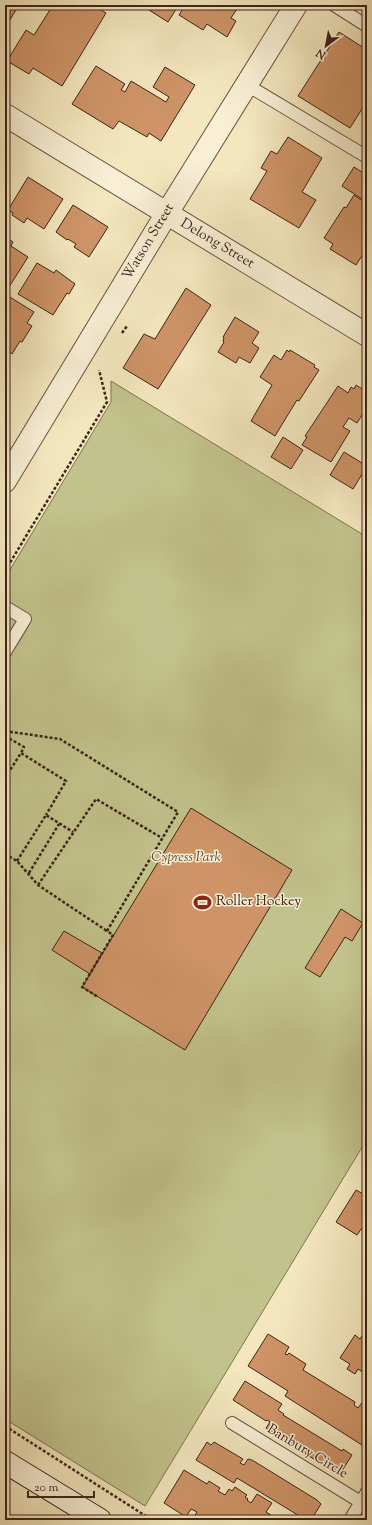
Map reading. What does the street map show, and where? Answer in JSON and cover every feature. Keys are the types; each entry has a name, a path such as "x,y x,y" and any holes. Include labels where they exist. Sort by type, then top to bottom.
{"street":[{"name":"Watson Street","path":"5,481 167,213 296,5"},
{"name":"Delong Street","path":"5,116 367,335"},
{"path":"5,1462 100,1520"}],"lane":[{"path":"334,5 367,26"},
{"path":"247,85 367,157"},
{"path":"5,607 25,619 5,652"},
{"name":"Banbury Circle","path":"232,1423 365,1500"},
{"path":"350,1520 365,1500"}],"path":[{"path":"119,338 127,326"},
{"path":"5,572 107,402 99,370 103,363"},
{"path":"5,731 60,739 178,812 107,931"},
{"path":"5,736 24,747 5,778"},
{"path":"17,861 66,781 21,753"},
{"path":"38,885 96,799 162,838"},
{"path":"46,815 73,832"},
{"path":"29,873 59,824"},
{"path":"5,854 17,861 38,885 114,935 82,987 98,997"},
{"path":"5,1426 152,1520"}],"green space":[{"name":"Cypress Park","path":"111,381 367,537 367,1139 145,1506 5,1419 5,578 111,402"}],"building":[{"path":"5,5 19,5 5,28"},
{"path":"53,5 93,5 106,13 62,86 33,68 29,74 7,61 26,30 34,35"},
{"path":"152,5 178,6 168,22 149,10"},
{"path":"185,5 230,5 237,9 231,18 236,21 227,37 207,24 203,30 179,15"},
{"path":"339,32 367,50 367,101 350,128 298,96"},
{"path":"96,66 125,84 121,90 125,92 131,81 166,102 169,97 153,87 165,67 195,85 161,141 149,133 147,137 119,121 113,129 72,104"},
{"path":"288,137 322,158 302,192 316,200 299,228 250,199 267,171 261,168 271,151 277,154"},
{"path":"354,167 367,175 367,190 362,199 342,186"},
{"path":"28,177 63,199 44,229 27,218 24,223 12,215 13,213 8,210"},
{"path":"354,195 367,204 367,248 356,265 330,249 333,244 324,238 344,207 346,208"},
{"path":"73,205 108,227 89,257 74,247 76,244 68,239 67,240 56,232"},
{"path":"5,236 13,242 11,246 28,257 9,287 5,285"},
{"path":"37,263 54,273 56,270 75,284 69,294 67,293 53,315 18,294"},
{"path":"186,288 211,305 158,389 123,368 144,334 155,339"},
{"path":"5,294 34,312 27,323 32,326 22,342 20,341 12,354 8,351 5,355"},
{"path":"235,317 259,332 252,343 259,348 250,363 239,357 236,363 218,352 224,342 223,337"},
{"path":"287,350 289,352 290,350 315,365 314,367 319,370 299,401 297,400 275,436 251,421 272,385 260,377 274,355 281,360"},
{"path":"356,385 367,392 364,397 367,399 367,407 357,423 349,418 343,427 350,431 331,462 302,445 307,437 305,436 338,386 348,393 351,387 354,389"},
{"path":"283,437 303,450 291,469 271,457"},
{"path":"344,452 367,466 353,489 330,475"},
{"name":"Roller Hockey","path":"191,808 292,870 185,1050 82,987"},
{"path":"341,909 363,923 352,941 345,937 320,977 305,968"},
{"path":"64,931 102,953 90,974 52,950"},
{"path":"356,1190 367,1196 367,1231 362,1228 357,1235 336,1222"},
{"path":"367,1328 367,1375 358,1369 355,1374 347,1369 350,1364 340,1358 355,1335 360,1339"},
{"path":"268,1334 289,1347 285,1354 287,1355 289,1353 306,1364 303,1370 355,1402 354,1405 358,1408 364,1400 367,1402 367,1444 365,1447 285,1396 288,1391 248,1366"},
{"path":"245,1381 282,1404 278,1410 284,1414 283,1415 342,1451 343,1449 352,1455 340,1474 335,1471 334,1472 270,1431 266,1428 270,1422 233,1400"},
{"path":"207,1442 211,1445 214,1442 243,1459 240,1463 244,1465 248,1459 252,1460 317,1500 321,1504 311,1520 306,1520 237,1478 234,1483 196,1460"},
{"path":"184,1470 207,1484 209,1481 220,1488 218,1491 225,1495 229,1489 232,1491 235,1487 247,1495 245,1497 251,1503 257,1494 272,1503 266,1512 279,1520 217,1520 213,1517 211,1520 204,1520 195,1515 197,1512 191,1509 186,1517 164,1503"}],"place":[{"name":"Roller Hockey","path":"203,902"}]}
